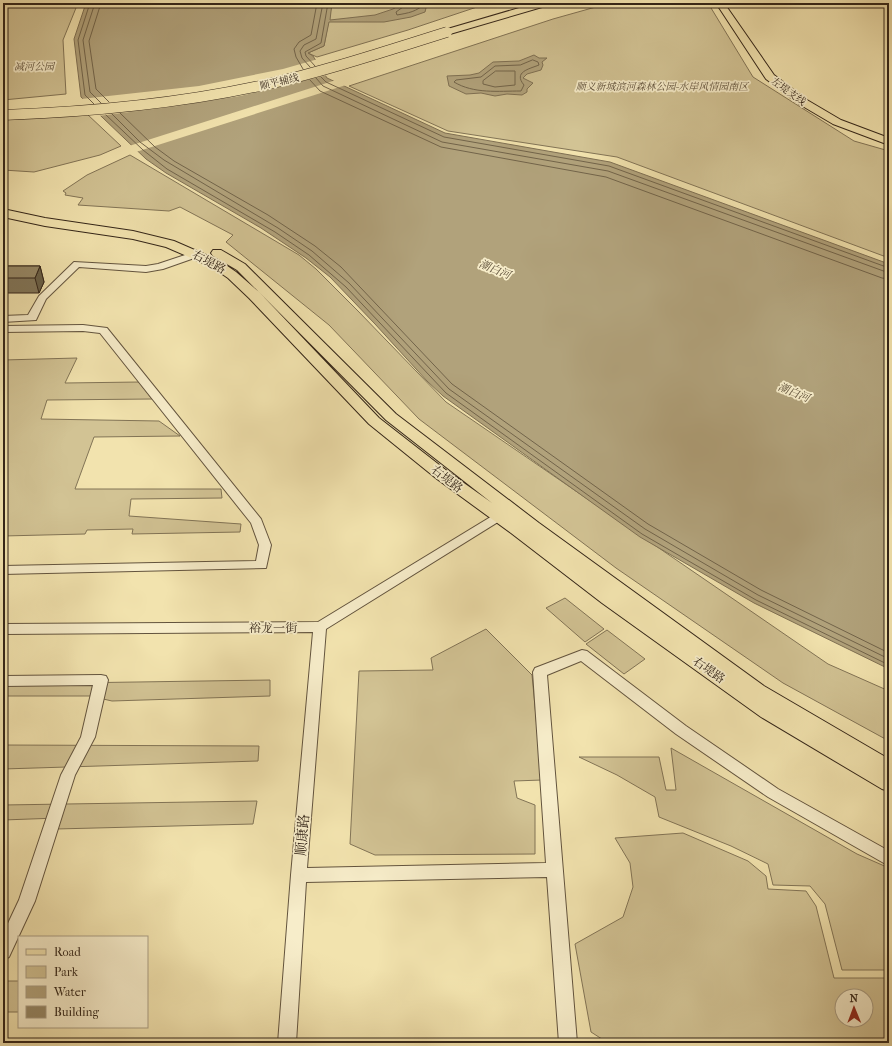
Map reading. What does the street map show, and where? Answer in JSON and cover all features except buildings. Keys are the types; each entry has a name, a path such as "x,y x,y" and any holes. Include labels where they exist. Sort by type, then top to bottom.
{"main road":[{"name":"顺平辅线","path":"3,115 85,111 169,101 263,85 343,65 522,3"},
{"name":"顺平辅线","path":"3,108 38,107 128,100 229,86 335,60 546,3"},
{"name":"左堤支线","path":"720,3 770,77 803,102 837,122 889,142"},
{"name":"右堤路","path":"3,203 9,206 43,213 133,227 171,235 199,245 241,267 391,417 608,599 768,712 889,783"},
{"name":"右堤路","path":"3,213 133,235 170,244 197,254 216,264 232,275 254,295 374,421 442,474 596,574 758,691 889,769"},
{"path":"3,222 20,217"}],"street":[{"path":"3,319 32,318 42,298 77,264 146,270 160,267 197,254"},
{"path":"3,329 83,328 103,330 257,522 265,545 262,565 3,570"},
{"path":"320,627 504,513"},
{"name":"裕龙一街","path":"3,629 320,627"},
{"name":"顺康路","path":"287,1043 298,876 320,627"},
{"path":"568,1043 540,672 582,655 681,730 774,793 889,859"},
{"path":"3,681 101,680 88,737 68,775 27,901 3,952"},
{"path":"298,876 554,870"}],"green space":[{"name":"减河公园","path":"3,3 78,3 63,40 66,94 3,100"},
{"path":"332,3 489,3 408,30 317,57 308,53 324,46"},
{"name":"顺义新城滨河森林公园-水岸风情园南区","path":"610,3 708,3 753,77 854,141 889,151 889,258 617,157 448,131 349,86 553,19"},
{"path":"87,114 121,146 100,155 34,172 3,170 3,120"},
{"path":"130,155 299,255 316,269 358,311 446,402 828,664 889,691 889,741 783,683 616,568 419,419 329,325 226,242 233,235 180,207 169,211 78,205 83,198 65,195 66,193 63,191 87,175"},
{"path":"77,358 65,383 139,382 152,399 47,400 41,419 159,421 180,436 94,437 75,489 221,489 222,498 131,499 129,516 241,524 240,532 132,534 133,529 87,530 85,534 3,536 3,360"},
{"path":"565,598 604,629 585,642 546,608"},
{"path":"486,629 532,675 542,780 514,781 517,798 535,805 535,854 375,855 350,844 359,671 433,670 431,658"},
{"path":"607,630 645,659 624,674 586,644"},
{"path":"270,680 270,696 112,701 90,696 3,696 3,684"},
{"path":"3,745 259,746 258,761 3,769"},
{"path":"671,748 857,854 889,868 889,970 842,970 825,904 810,886 773,885 768,864 731,846 659,817 655,797 617,775 579,757 659,757 666,790 676,790"},
{"path":"257,801 253,824 56,829 58,818 3,820 3,805"},
{"path":"683,833 748,861 766,876 768,889 806,891 816,906 834,978 889,978 889,1043 606,1043 591,1032 575,944 623,917 633,887 630,863 615,838"},
{"path":"3,981 18,981 18,1012 3,1012"}],"water":[{"name":"潮白河","path":"86,3 332,3 330,20 375,15 393,9 403,3 444,3 446,4 445,6 428,6 425,12 411,17 384,22 329,22 324,46 308,53 313,56 327,78 445,133 610,162 889,264 889,669 754,603 640,537 443,396 427,381 330,277 306,258 261,228 166,173 146,159 81,97 74,39"},
{"path":"534,55 539,58 547,58 542,62 543,65 541,70 527,74 523,78 533,83 527,89 527,92 522,95 507,94 495,96 481,93 466,94 449,86 447,76 479,73 493,62 519,61"}],"pier":[{"path":"318,59 328,75 240,96 178,106 98,116 81,99 199,86 283,69"},
{"path":"336,80 346,85 136,152 129,146"}]}
